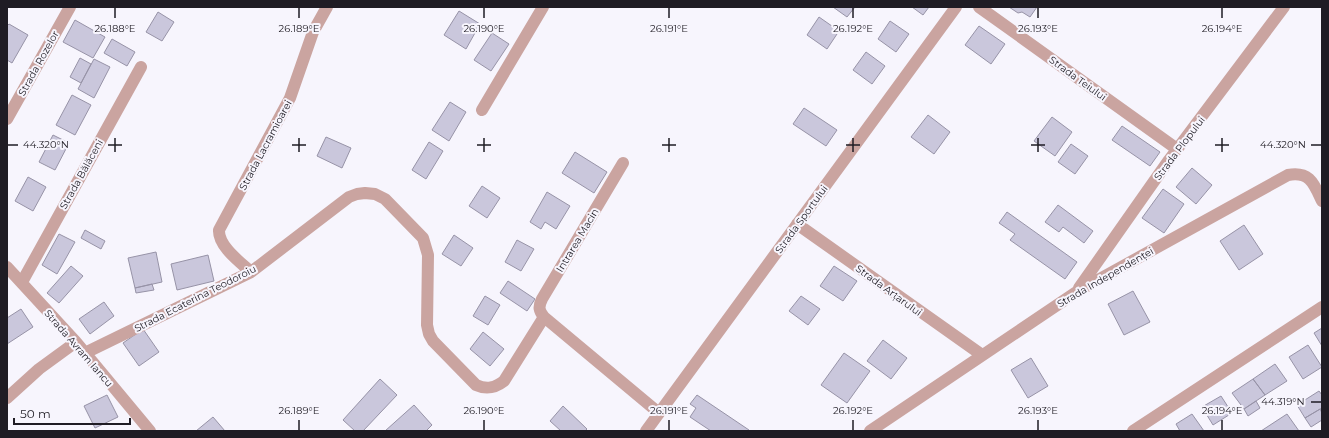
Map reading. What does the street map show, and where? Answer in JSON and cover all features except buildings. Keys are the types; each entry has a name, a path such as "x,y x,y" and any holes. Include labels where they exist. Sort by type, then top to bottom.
{"street":[{"name":"Strada Rozelor","path":"7,119 70,7"},
{"name":"Strada Lacramioarei","path":"251,272 227,249 219,236 219,230 290,98 313,32 327,7"},
{"path":"482,110 543,7"},
{"name":"Strada Sportului","path":"646,431 956,7"},
{"name":"Strada Teiului","path":"979,7 1177,149"},
{"name":"Strada Plopului","path":"1078,291 1177,149 1284,7"},
{"name":"Strada Bălăceni","path":"22,282 141,67"},
{"name":"Intrarea Macin","path":"544,317 540,311 539,305 542,299 623,163"},
{"name":"Strada Independenței","path":"870,431 1078,291 1288,175 1296,174 1306,176 1312,182 1322,201"},
{"name":"Strada Ecaterina Teodoroiu","path":"85,353 251,272 349,197 365,193 375,194 384,199 423,238 428,255 427,325 429,334 433,341 476,384 482,388 490,388 498,386 504,381 544,317"},
{"name":"Strada Arțarului","path":"797,224 982,356"},
{"name":"Strada Avram Iancu","path":"7,267 76,342 150,431"},
{"path":"1133,431 1322,307"},
{"path":"544,317 659,413"},
{"path":"7,398 39,369 76,342"}]}
